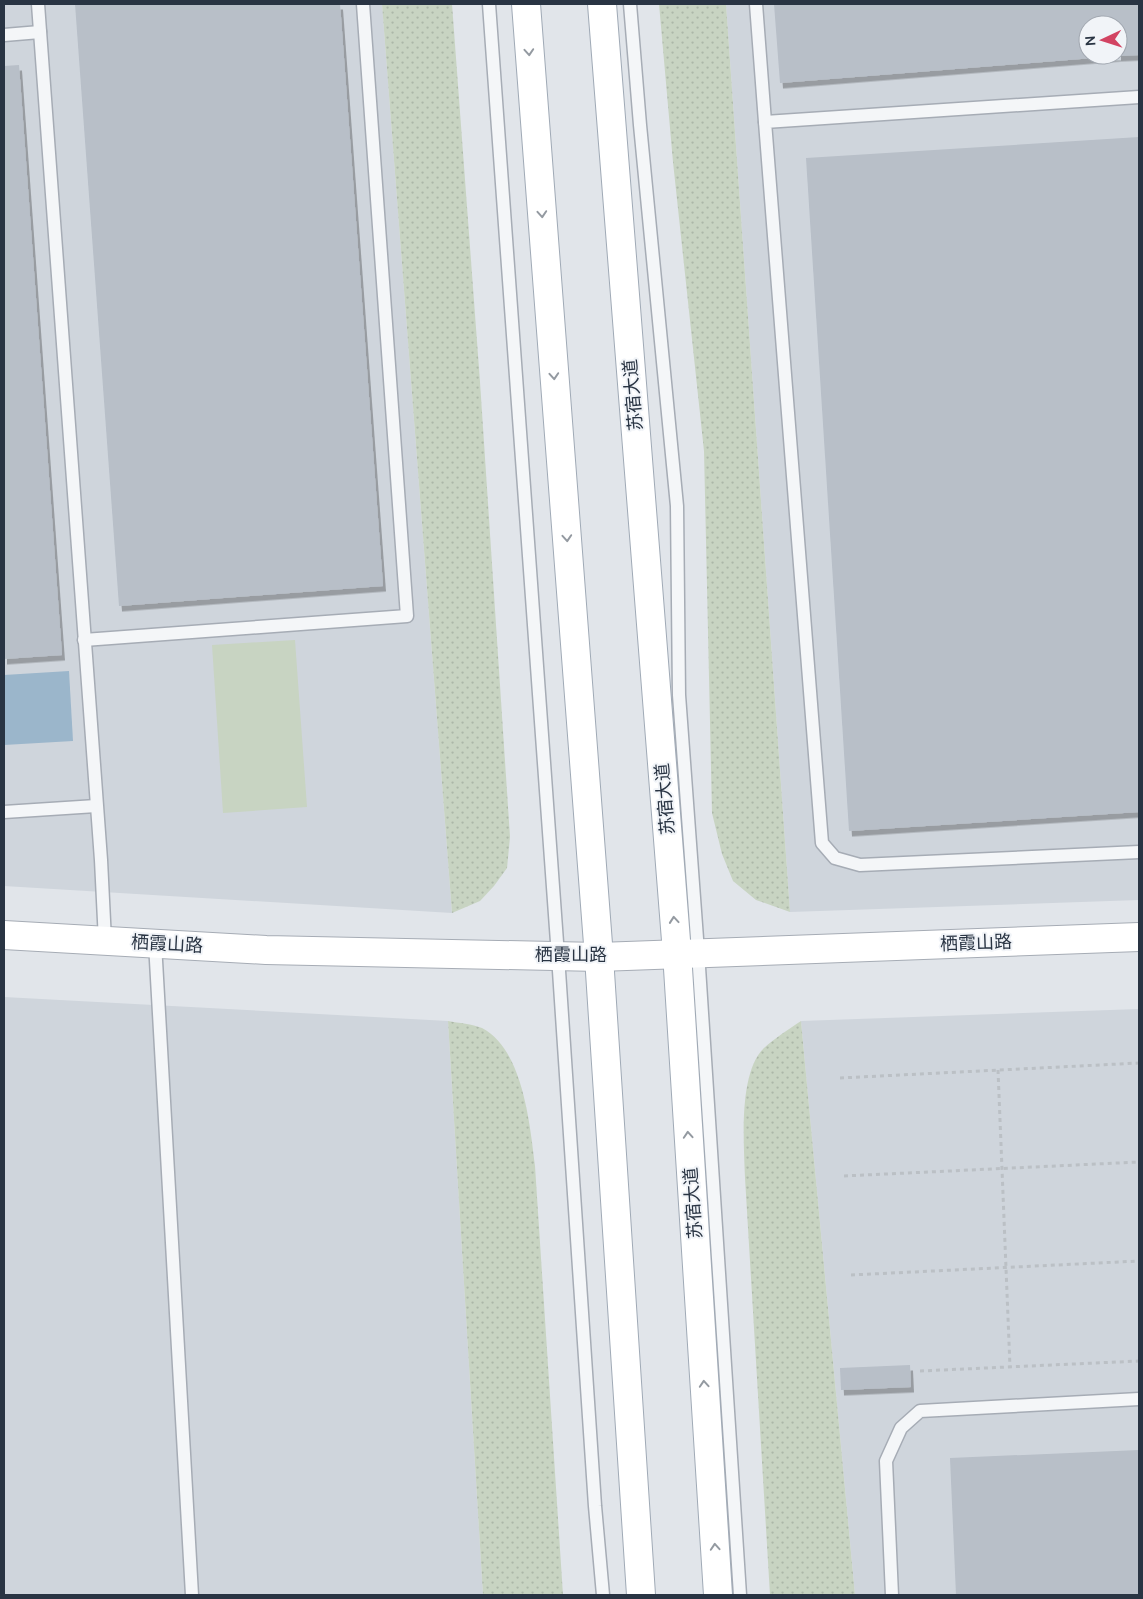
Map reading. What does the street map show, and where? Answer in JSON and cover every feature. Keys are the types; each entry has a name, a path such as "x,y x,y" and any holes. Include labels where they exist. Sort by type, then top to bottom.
{"main road":[{"path":"526,4 599,957 641,1595"},
{"name":"苏宿大道","path":"602,4 688,952 718,1595"},
{"name":"栖霞山路","path":"4,935 266,950 599,957 688,952 1139,937"}],"lane":[{"path":"38,4 105,941"},
{"path":"84,640 407,616 363,4"},
{"path":"489,4 603,1595"},
{"path":"630,4 640,135 677,506 680,695 688,952 740,1595"},
{"path":"756,4 822,843 835,858 860,865 1139,852"},
{"path":"4,35 40,32"},
{"path":"765,122 1139,97"},
{"path":"4,812 96,806"},
{"path":"155,943 192,1595"},
{"path":"892,1595 886,1461 901,1428 920,1411 1139,1399"}],"path":[{"path":"840,1078 1139,1062"},
{"path":"998,1070 1010,1367"},
{"path":"844,1176 1139,1162"},
{"path":"851,1275 1139,1261"},
{"path":"920,1370 1139,1361"}],"shaded area":[{"path":"4,4 382,4 452,913 4,886"},
{"path":"726,4 1139,4 1139,900 790,912"},
{"path":"4,997 448,1021 483,1595 4,1595"},
{"path":"1139,1009 1139,1595 855,1595 801,1021"}],"green space":[{"path":"382,4 452,4 480,382 510,837 507,868 494,886 480,901 452,913"},
{"path":"659,4 726,4 790,912 756,900 733,881 722,854 712,813 704,451 673,162"},
{"path":"295,640 307,807 223,813 212,645"},
{"path":"448,1021 482,1028 496,1038 507,1053 515,1070 527,1110 535,1166 563,1595 483,1595"},
{"path":"801,1021 855,1595 770,1595 745,1178 744,1110 750,1074 756,1059 768,1044"}],"water":[{"path":"69,671 73,741 4,745 4,675"}],"building":[{"path":"75,4 340,4 383,586 119,606"},
{"path":"774,4 1139,4 1139,55 1128,56 1128,15 1078,15 1078,59 780,83"},
{"path":"19,65 62,655 4,659 4,66"},
{"path":"1139,137 1139,812 849,831 806,158"},
{"path":"910,1365 911,1387 841,1390 840,1368"},
{"path":"1139,1450 1139,1595 956,1595 950,1458"}]}
